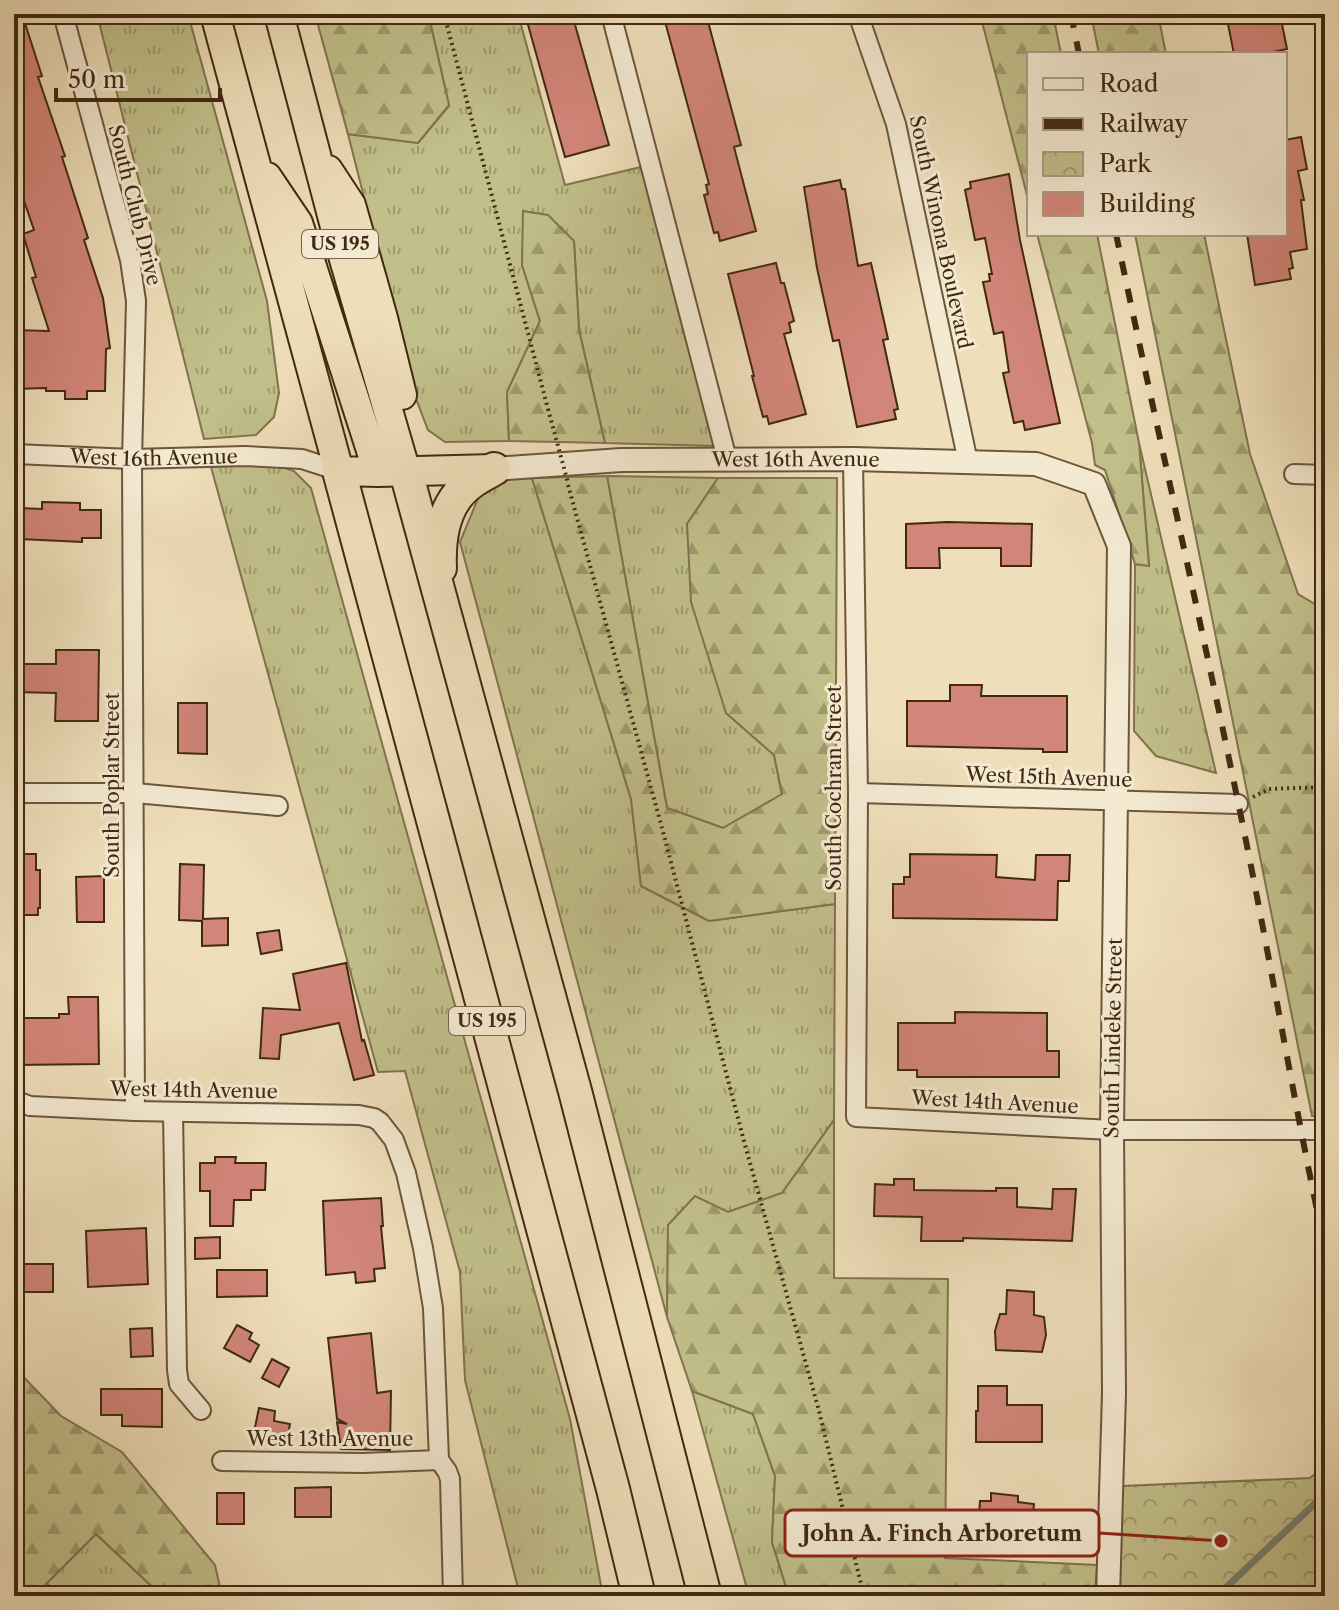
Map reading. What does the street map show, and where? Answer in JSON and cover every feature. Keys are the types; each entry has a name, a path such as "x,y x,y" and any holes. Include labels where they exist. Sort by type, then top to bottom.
{"highway":[{"name":"US 195","path":"215,14 609,1473 636,1588"},
{"name":"US 195","path":"279,14 339,242 392,472 440,599 575,1091 708,1596"},
{"path":"315,152 351,205 412,434 420,451 432,461 494,469"},
{"path":"255,160 298,223 392,472"},
{"path":"339,471 494,469"},
{"path":"440,599 443,527 457,495 474,480 494,469"}],"street":[{"name":"South Club Drive","path":"63,14 130,260 136,301 132,459"},
{"path":"611,14 727,459"},
{"name":"South Winona Boulevard","path":"858,14 896,124 968,462"},
{"name":"West 16th Avenue","path":"14,454 132,459 288,458 302,459 339,471"},
{"name":"South Poplar Street","path":"132,459 135,1111"},
{"name":"West 16th Avenue","path":"494,469 621,460 853,459 1036,464 1094,484"},
{"name":"South Cochran Street","path":"853,459 858,793 856,1117"},
{"path":"1294,474 1325,475"},
{"name":"South Lindeke Street","path":"1094,484 1119,546 1112,1130 1114,1393 1108,1596"},
{"path":"14,793 135,793 278,806"},
{"name":"West 15th Avenue","path":"858,793 1238,804"},
{"name":"West 14th Avenue","path":"14,1100 30,1106 359,1115 374,1118 389,1132 399,1153 426,1260 433,1308 439,1460"},
{"path":"173,1112 177,1370 179,1384 201,1410"},
{"name":"West 14th Avenue","path":"856,1117 1112,1130 1325,1130"},
{"path":"439,1460 450,1479 453,1596"},
{"name":"West 13th Avenue","path":"222,1461 363,1463 439,1460"}],"path":[{"path":"444,14 745,1145 818,1407 864,1596"},
{"path":"1238,804 1269,789 1325,787"}],"green space":[{"path":"97,14 188,14 267,301 279,393 274,417 256,435 204,439"},
{"path":"315,14 435,14 431,26 449,105 418,143 348,134"},
{"path":"435,14 518,14 565,185 641,167 716,446 605,443 579,330 574,241 524,211 522,265 540,321 507,392 509,441 445,442 428,430 413,391 348,134 418,143 449,106 431,26"},
{"path":"980,14 1053,14 1061,52 1027,52 1027,195"},
{"path":"1091,14 1158,14 1166,52 1099,52"},
{"path":"523,211 548,215 574,241 579,330 605,443 509,441 507,392 540,321 522,265"},
{"path":"1038,236 1097,236 1139,443 1149,566 1135,564 1105,470 1095,465 1092,443"},
{"path":"1135,236 1204,236 1250,454 1298,594 1325,610 1325,1116 1312,1116"},
{"path":"1139,443 1216,773 1156,756 1134,731 1135,564 1149,565"},
{"path":"270,463 294,471 311,488 570,1419 603,1596 520,1596 465,1380 460,1272 405,1071 378,1072 211,467"},
{"path":"607,476 718,478 687,524 726,713 774,755 782,795 723,828 667,808"},
{"path":"607,476 667,808 723,828 782,794 774,755 726,713 691,602 687,524 718,478 837,478 835,904 709,921 641,886 631,799 532,478"},
{"path":"532,478 631,799 641,886 709,921 835,904 834,1120 782,1193 728,1212 668,1225 667,1317 460,542 479,496 507,479"},
{"path":"834,1120 834,1278 948,1279 945,1558 1097,1565 1095,1596 814,1596 787,1590 772,1542 775,1476 753,1414 692,1391 667,1317 668,1225 695,1196 728,1212 782,1193"},
{"path":"14,1367 61,1416 122,1452 215,1565 222,1596 162,1596 96,1534 34,1596 14,1596"},
{"path":"692,1391 753,1414 775,1476 772,1542 787,1590 813,1596 749,1596"},
{"path":"1325,1466 1325,1596 1113,1596 1123,1486 1310,1478"},
{"path":"96,1534 162,1596 57,1596 47,1583"}],"building":[{"path":"14,14 22,14 42,76 38,77 65,156 62,157 88,238 84,240 103,298 110,348 106,349 105,391 87,391 87,399 65,399 65,391 46,391 46,388 14,389 14,330 49,331 32,278 36,277 23,234 34,230 23,198 14,201"},
{"path":"525,14 572,14 609,145 565,157"},
{"path":"663,14 706,14 741,145 734,147 756,231 720,241 718,232 714,233 704,195 708,194 706,185 709,184"},
{"path":"1226,14 1280,14 1287,49 1234,52"},
{"path":"1301,137 1307,169 1298,171 1304,200 1301,200 1307,249 1290,252 1293,268 1289,269 1291,279 1255,285 1247,236 1287,236 1287,140"},
{"path":"1009,174 1020,240 1060,423 1025,430 1023,421 1014,423 1003,373 1009,372 1003,332 994,334 983,282 990,281 989,274 992,274 985,238 975,240 965,190 971,188 970,182"},
{"path":"840,180 842,189 845,189 858,266 871,263 888,339 883,340 898,409 894,410 896,419 857,427 839,340 833,341 804,187"},
{"path":"776,263 794,321 789,323 791,332 784,334 806,414 769,424 767,416 763,417 728,274"},
{"path":"42,502 80,503 80,510 101,510 101,538 82,538 82,542 20,539 20,508 42,509"},
{"path":"906,524 1032,524 1031,566 1001,566 1001,548 939,548 940,568 906,568"},
{"path":"56,650 99,650 98,721 55,721 56,693 14,692 14,664 56,664"},
{"path":"950,685 982,685 981,696 1067,696 1067,752 907,746 907,701 950,701"},
{"path":"178,703 207,703 207,754 178,753"},
{"path":"14,854 36,854 36,870 40,870 38,915 15,915"},
{"path":"910,854 997,855 996,877 1035,880 1036,855 1070,855 1069,881 1058,881 1057,920 893,918 893,884 904,884 904,877 910,877"},
{"path":"180,864 204,865 203,919 228,918 228,945 202,946 202,921 179,920"},
{"path":"104,876 104,922 77,922 76,877"},
{"path":"279,930 282,950 261,954 257,933"},
{"path":"346,963 362,1041 374,1075 354,1080 339,1023 281,1035 279,1059 260,1058 263,1008 300,1010 293,974"},
{"path":"68,997 98,997 99,1064 14,1065 14,1018 59,1018 59,1014 69,1014"},
{"path":"955,1012 1047,1013 1047,1051 1059,1051 1059,1077 917,1077 917,1070 898,1070 898,1023 955,1023"},
{"path":"215,1157 236,1157 235,1163 266,1163 265,1190 251,1190 251,1200 234,1200 233,1226 210,1226 210,1191 200,1191 200,1163 215,1163"},
{"path":"894,1179 914,1179 914,1190 996,1191 996,1188 1017,1188 1017,1207 1052,1209 1053,1189 1076,1189 1072,1241 963,1238 963,1241 921,1241 922,1217 874,1216 875,1184 894,1185"},
{"path":"381,1198 385,1268 374,1269 375,1281 356,1283 355,1272 326,1275 323,1201"},
{"path":"146,1228 148,1284 88,1287 86,1231"},
{"path":"220,1237 220,1258 195,1259 195,1238"},
{"path":"14,1264 53,1264 53,1292 14,1292"},
{"path":"217,1270 267,1270 267,1296 217,1297"},
{"path":"1007,1290 1034,1292 1034,1315 1044,1317 1046,1335 1042,1352 996,1350 995,1331 1000,1314 1006,1314"},
{"path":"237,1325 252,1333 249,1339 259,1345 250,1362 224,1348"},
{"path":"152,1328 153,1356 131,1357 130,1329"},
{"path":"371,1333 377,1393 391,1391 390,1450 341,1449 337,1422 347,1424 337,1419 328,1338"},
{"path":"272,1359 289,1368 279,1387 262,1378"},
{"path":"978,1386 1007,1386 1007,1405 1042,1405 1042,1442 976,1442"},
{"path":"101,1389 162,1389 162,1427 122,1426 122,1415 101,1415"},
{"path":"259,1408 275,1411 274,1421 290,1424 286,1444 264,1440 265,1434 254,1432"},
{"path":"331,1487 331,1517 295,1517 295,1488"},
{"path":"217,1493 244,1493 244,1524 217,1524"},
{"path":"991,1493 1018,1496 1018,1502 1034,1504 1031,1532 1019,1531 1019,1535 978,1528 980,1501 991,1501"}],"waterway":[{"path":"1217,1596 1325,1494"}],"railway":[{"path":"1071,14 1079,52"},
{"path":"1116,236 1238,802 1325,1248"}],"place":[{"name":"John A. Finch Arboretum","path":"1221,1541"}]}
